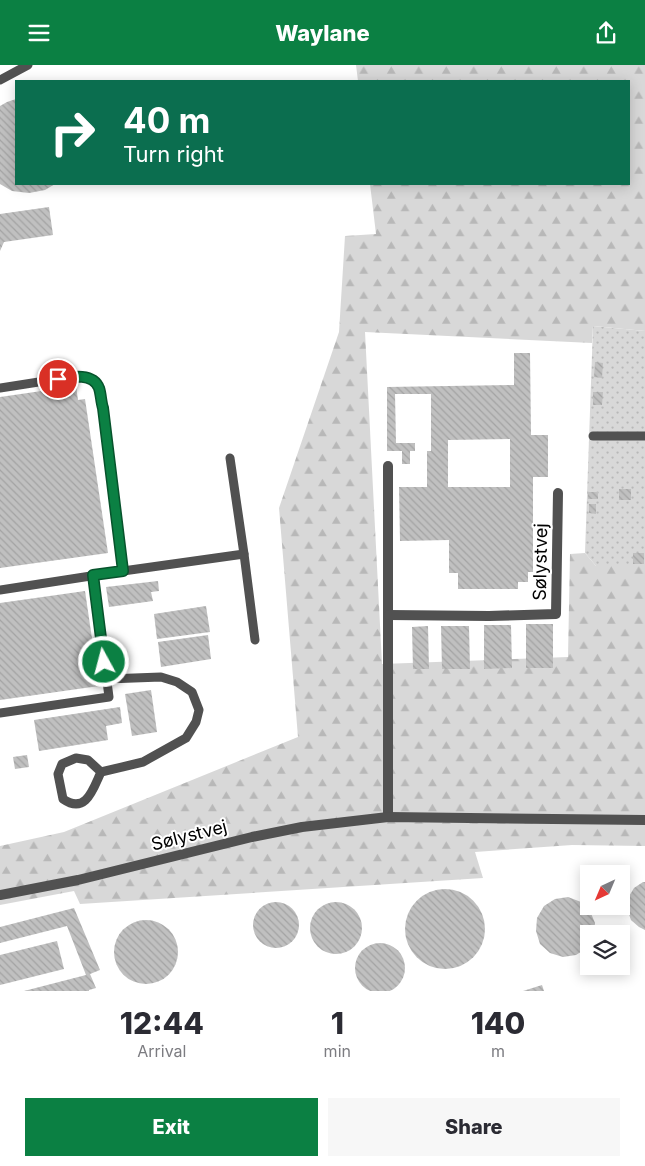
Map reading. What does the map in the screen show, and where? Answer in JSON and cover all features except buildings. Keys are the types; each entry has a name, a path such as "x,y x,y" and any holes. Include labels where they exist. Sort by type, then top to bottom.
{"street":[{"path":"388,466 388,817"},
{"name":"Sølystvej","path":"388,615 489,616 556,614 558,493"},
{"name":"Sølystvej","path":"0,895 78,880 252,837 302,827 388,817 645,820"}],"lane":[{"path":"0,80 28,65"},
{"path":"0,388 77,376 91,380 98,386 103,408 123,571"},
{"path":"593,436 645,435"},
{"path":"230,458 255,640"},
{"path":"0,590 244,554"},
{"path":"0,713 109,697 93,575"},
{"path":"101,772 143,762 186,737 196,722 199,710 192,692 177,682 160,677 106,679"},
{"path":"76,758 88,760 101,772 89,797 80,804 70,804 62,799 58,774 62,764 76,758"}],"green space":[{"path":"356,65 645,65 645,331 593,326 592,343 365,332 382,664 568,657 570,554 585,553 596,566 645,566 645,846 572,845 475,852 483,878 80,904 74,891 0,905 0,846 64,832 298,737 279,508 339,332 345,236 376,234 370,185 630,185 630,80 358,80"},
{"path":"593,326 645,331 645,566 596,566 585,553"}],"route":[{"path":"58,379 77,376 91,380 98,386 103,408 123,571 93,575 104,662"}]}
